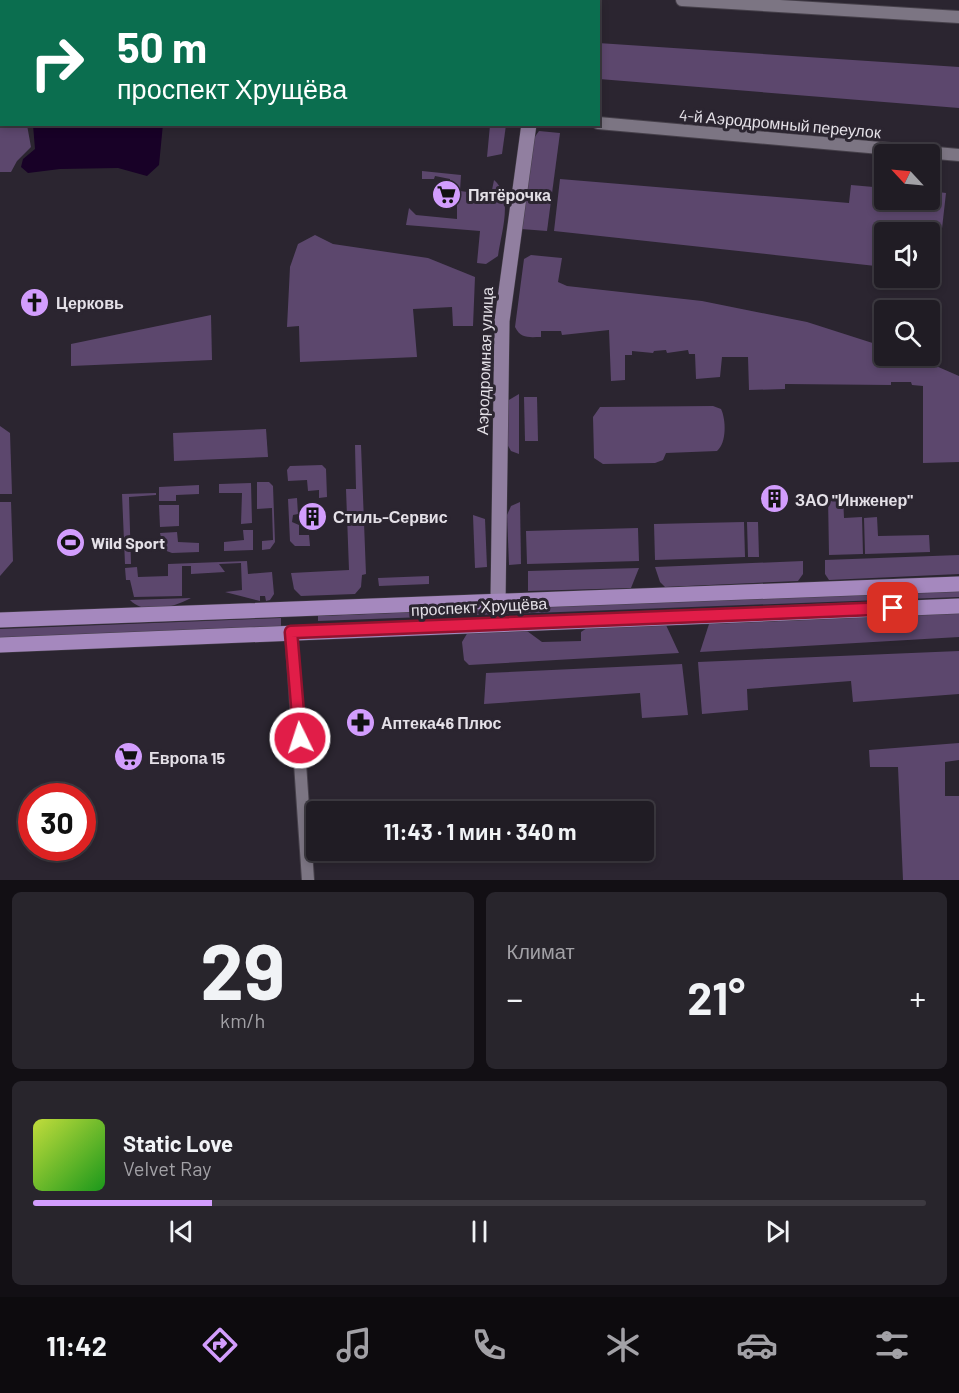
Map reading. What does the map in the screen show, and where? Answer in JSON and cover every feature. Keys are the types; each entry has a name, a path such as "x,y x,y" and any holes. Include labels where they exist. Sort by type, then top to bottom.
{"main road":[{"name":"проспект Хрущёва","path":"0,620 959,584"},
{"name":"проспект Хрущёва","path":"0,645 959,606"},
{"path":"287,610 291,632"}],"street":[{"path":"682,0 959,17"},
{"name":"4-й Аэродромный переулок","path":"600,123 959,155"},
{"name":"Аэродромная улица","path":"498,601 502,321 529,126"},
{"path":"291,632 308,880"}],"shaded area":[{"path":"600,43 959,67 959,108 600,79"},
{"path":"0,126 27,126 31,147 17,161 11,172 0,172"},
{"path":"33,126 163,126 159,165 147,176 118,168 60,169 28,173 21,167 23,159 35,149"},
{"path":"490,126 506,126 502,154 487,157"},
{"path":"539,131 560,133 547,231 521,229 534,138"},
{"path":"422,171 461,175 460,191 491,195 494,180 500,187 505,205 498,256 486,264 477,263 480,231 406,225 409,208 416,215 457,219 457,203 450,195 450,179 435,176 434,179 422,179"},
{"path":"560,179 849,203 851,185 874,187 874,210 940,210 940,192 946,193 940,246 940,222 874,222 874,266 554,231"},
{"path":"315,235 333,244 428,258 475,277 473,326 453,326 452,307 413,309 417,357 300,362 299,326 287,327 290,267 298,244"},
{"path":"531,255 562,258 558,282 567,286 702,301 807,322 874,343 874,366 936,366 959,376 959,462 923,463 923,386 912,385 911,382 891,382 891,385 785,384 785,389 749,390 748,357 722,357 720,377 696,379 695,354 689,354 688,350 667,353 666,350 653,353 632,351 632,355 625,355 625,380 611,381 609,330 562,335 561,331 541,331 541,337 526,336 517,331 515,327 524,259"},
{"path":"211,315 212,360 71,366 71,344"},
{"path":"519,394 519,454 511,451 507,444 507,401"},
{"path":"524,397 537,397 538,441 525,441"},
{"path":"713,406 721,409 725,425 723,442 717,451 666,453 663,460 655,463 603,464 594,458 593,417 600,407"},
{"path":"0,426 10,433 12,494 0,494"},
{"path":"266,429 268,457 174,461 173,433"},
{"path":"355,445 361,445 366,574 362,575 361,587 355,594 301,596 294,589 291,573 349,570 346,489 356,489"},
{"path":"322,465 326,469 327,497 319,498 319,490 308,491 307,480 288,481 287,470 290,466"},
{"path":"257,482 269,482 273,486 275,542 270,549 262,550 262,541 273,540 272,508 257,509"},
{"path":"251,483 252,523 241,524 242,493 219,493 219,484"},
{"path":"199,485 199,494 176,495 176,501 159,501 159,487"},
{"path":"156,493 156,495 129,497 131,564 125,564 122,494"},
{"path":"843,496 844,518 862,517 863,554 829,555 828,497"},
{"path":"297,498 298,514 293,515 292,522 299,525 299,535 309,535 310,546 295,546 290,541 288,499"},
{"path":"0,502 11,502 13,561 0,576"},
{"path":"520,502 521,564 509,565 507,515 511,506"},
{"path":"159,505 179,505 179,526 160,527"},
{"path":"473,515 485,519 487,567 475,568"},
{"path":"877,517 878,536 929,535 930,552 865,554 864,518"},
{"path":"744,522 745,557 655,560 654,524"},
{"path":"747,522 758,522 759,557 748,557"},
{"path":"638,528 639,561 527,564 526,531"},
{"path":"243,530 253,530 253,550 224,551 224,542 244,540"},
{"path":"177,532 178,542 199,543 199,552 172,553 164,550 160,533"},
{"path":"959,555 959,574 829,580 825,574 825,560"},
{"path":"247,561 248,574 272,572 274,594 270,600 266,601 265,596 260,596 260,601 225,592 242,590 241,563 219,564 225,572 191,574 191,566 182,566 182,596 134,597 130,580 126,580 125,568 137,567 138,577 168,576 168,564"},
{"path":"803,561 803,574 798,581 665,587 660,582 655,567"},
{"path":"639,568 631,588 528,591 528,571"},
{"path":"429,576 429,584 379,586 378,578"},
{"path":"959,590 959,597 318,621 318,616"},
{"path":"191,598 168,607 151,609 136,605 130,600"},
{"path":"959,613 959,637 700,652 709,624"},
{"path":"281,618 281,627 0,638 0,629"},
{"path":"666,625 679,653 469,665 464,660 462,642 468,632 527,631 542,642 581,641 581,632 587,628"},
{"path":"959,651 959,694 853,702 851,681 747,689 748,710 702,714 698,662"},
{"path":"682,664 688,715 642,718 640,693 484,704 486,673"},
{"path":"959,743 959,760 945,762 945,796 959,796 959,880 903,880 898,767 870,767 869,750"}],"place":[{"name":"Пятёрочка","path":"447,194"},
{"name":"Церковь","path":"35,302"},
{"name":"ЗАО \"Инженер\"","path":"774,499"},
{"name":"Стиль-Сервис","path":"312,516"},
{"name":"Wild Sport","path":"70,542"},
{"name":"Аптека46 Плюс","path":"360,722"},
{"name":"Европа 15","path":"128,757"}],"route":[{"path":"300,738 291,632 893,608"}]}
